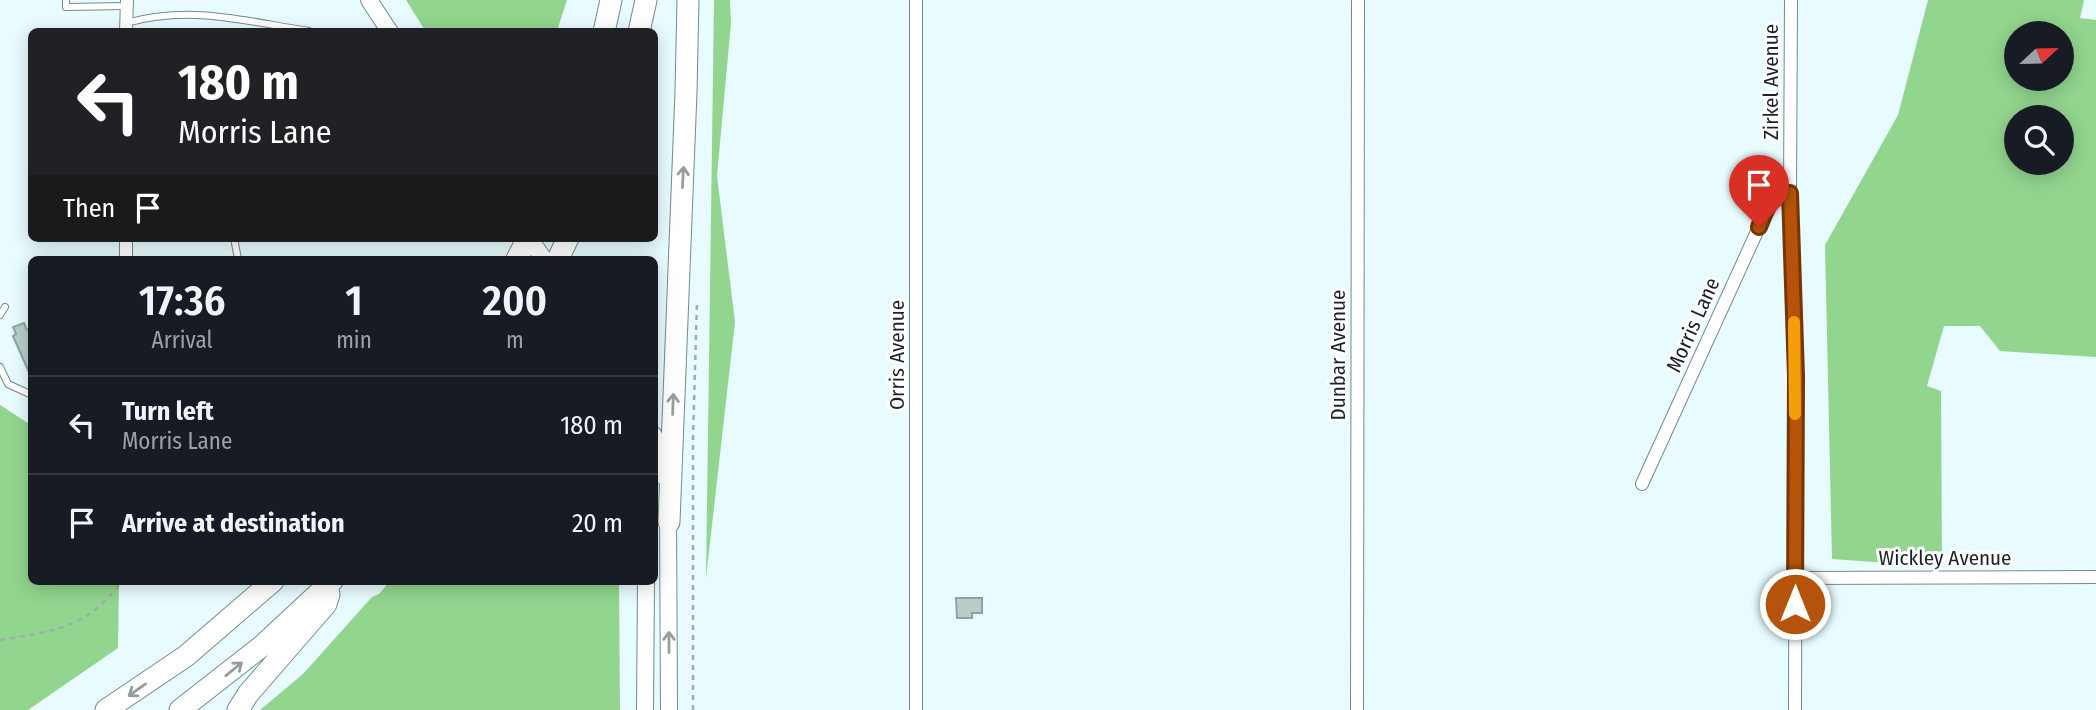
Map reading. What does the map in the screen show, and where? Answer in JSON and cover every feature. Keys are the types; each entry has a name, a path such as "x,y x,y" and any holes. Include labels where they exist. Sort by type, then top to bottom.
{"highway":[{"path":"593,28 598,0"},
{"path":"605,28 611,0"},
{"path":"640,28 646,0"},
{"path":"669,522 687,93 688,0"},
{"path":"106,710 186,656 268,585"},
{"path":"180,710 262,646 329,585"},
{"path":"238,710 248,694 326,604 332,585"}],"main road":[{"path":"369,0 387,28"},
{"path":"531,242 542,256"},
{"path":"658,451 664,474 669,522 669,710"},
{"path":"645,710 646,585"}],"street":[{"name":"Orris Avenue","path":"916,0 916,710"},
{"name":"Dunbar Avenue","path":"1357,710 1358,0"},
{"name":"Zirkel Avenue","path":"1791,0 1790,193 1796,376 1795,710"},
{"path":"126,3 126,27"},
{"name":"Morris Lane","path":"1642,484 1770,203 1778,195 1790,193"},
{"name":"Wickley Avenue","path":"1795,578 2096,577"}],"lane":[{"path":"66,0 66,8 126,3"},
{"path":"126,27 152,16 197,13 290,28"},
{"path":"0,314 5,307"},
{"path":"0,367 8,384 28,393"}],"path":[{"path":"693,710 693,439 698,289"},
{"path":"0,640 58,631 84,619 105,602 119,585"}],"green space":[{"path":"406,0 567,0 558,28 424,28"},
{"path":"714,0 730,0 731,23 717,176 735,322 706,578"},
{"path":"1928,0 2084,0 2080,18 2096,20 2096,357 2000,351 1980,326 1944,326 1927,386 1941,391 1942,567 1832,559 1825,245 1898,115"},
{"path":"0,405 28,423 28,585 119,585 118,648 28,710 0,710"},
{"path":"387,585 619,585 620,710 260,710 303,674 372,597 379,594"}],"building":[{"path":"24,323 28,330 28,370 13,336 16,334 13,327"},
{"path":"956,598 982,598 982,613 972,613 972,618 957,618"}],"slow traffic":[{"path":"1794,322 1795,414"}],"route":[{"path":"1759,227 1770,203 1778,195 1790,193 1796,376 1795,604"}]}
